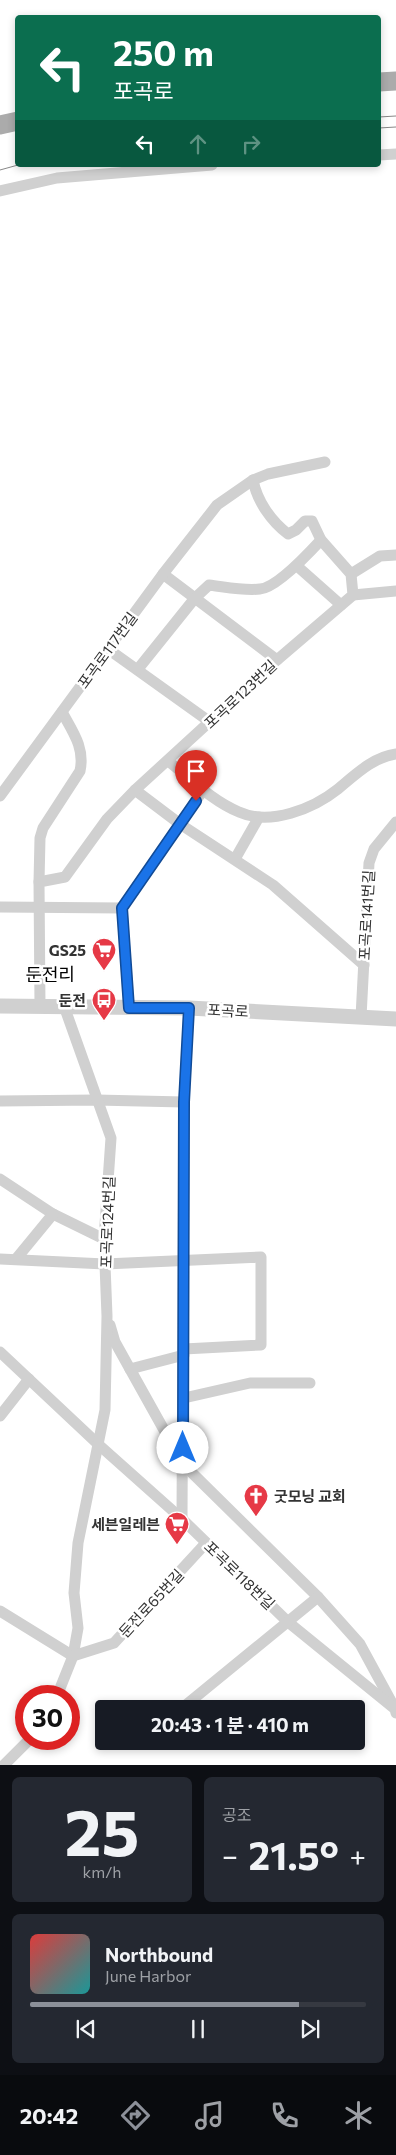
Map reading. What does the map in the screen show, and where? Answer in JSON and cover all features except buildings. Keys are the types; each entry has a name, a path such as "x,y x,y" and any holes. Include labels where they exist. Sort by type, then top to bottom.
{"main road":[{"path":"381,82 396,81"},
{"path":"0,125 15,122"}],"street":[{"path":"381,155 396,154"},
{"path":"0,191 57,178 188,167"},
{"name":"포곡로117번길","path":"0,796 162,574 217,505 253,480 268,474 325,462"},
{"path":"253,480 255,492 260,502 280,528 288,534 296,530 305,521 312,521 321,540 351,574 354,595 396,591"},
{"path":"138,669 195,598 209,585 249,590 263,589 297,566 321,540"},
{"path":"351,574 380,556 396,555"},
{"path":"297,566 341,605"},
{"path":"162,574 276,660"},
{"name":"포곡로123번길","path":"39,882 66,877 107,819 136,790 276,660 354,595"},
{"path":"108,649 210,722"},
{"path":"40,1006 38,908 40,838 43,828 80,771 82,760 78,740 62,712"},
{"path":"168,761 221,803 240,813 259,817 288,814 310,806 332,794 363,769 386,756 396,754"},
{"path":"129,1008 122,908 204,789"},
{"path":"136,790 180,824 273,885 364,965"},
{"path":"235,859 259,817"},
{"name":"포곡로141번길","path":"361,1017 369,863 374,849 396,822"},
{"path":"0,907 122,908"},
{"name":"포곡로","path":"0,1006 189,1008 396,1019"},
{"name":"포곡로124번길","path":"64,1006 111,1138 104,1239 107,1316 106,1410 78,1543 74,1593 78,1628 73,1656"},
{"path":"182,1519 184,1102 189,1008"},
{"path":"0,1101 96,1100 184,1102"},
{"path":"0,1179 53,1214 104,1239"},
{"path":"16,1259 53,1214"},
{"path":"0,1259 105,1264 261,1257 262,1345 184,1352 130,1369"},
{"path":"107,1316 115,1342 183,1464 318,1597 360,1644 391,1692 395,1711"},
{"name":"포곡로118번길","path":"0,1352 99,1445 182,1519 288,1622 395,1711"},
{"path":"1,1413 29,1379"},
{"path":"184,1398 250,1383 310,1382"},
{"name":"둔전로65번길","path":"73,1656 114,1643 206,1543"},
{"path":"192,1700 318,1597"},
{"path":"0,1612 73,1656 61,1685"},
{"path":"4,1765 19,1750"}],"tram line":[{"path":"381,117 396,116"},
{"path":"381,128 396,127"},
{"path":"0,170 15,166"}],"place":[{"name":"GS25","path":"104,971"},
{"name":"둔전","path":"104,1021"},
{"name":"굿모닝 교회","path":"256,1517"},
{"name":"세븐일레븐","path":"177,1545"}],"district":[{"name":"둔전리","path":"50,974"}],"route":[{"path":"183,1448 184,1102 189,1008 129,1008 122,908 196,801"}]}
